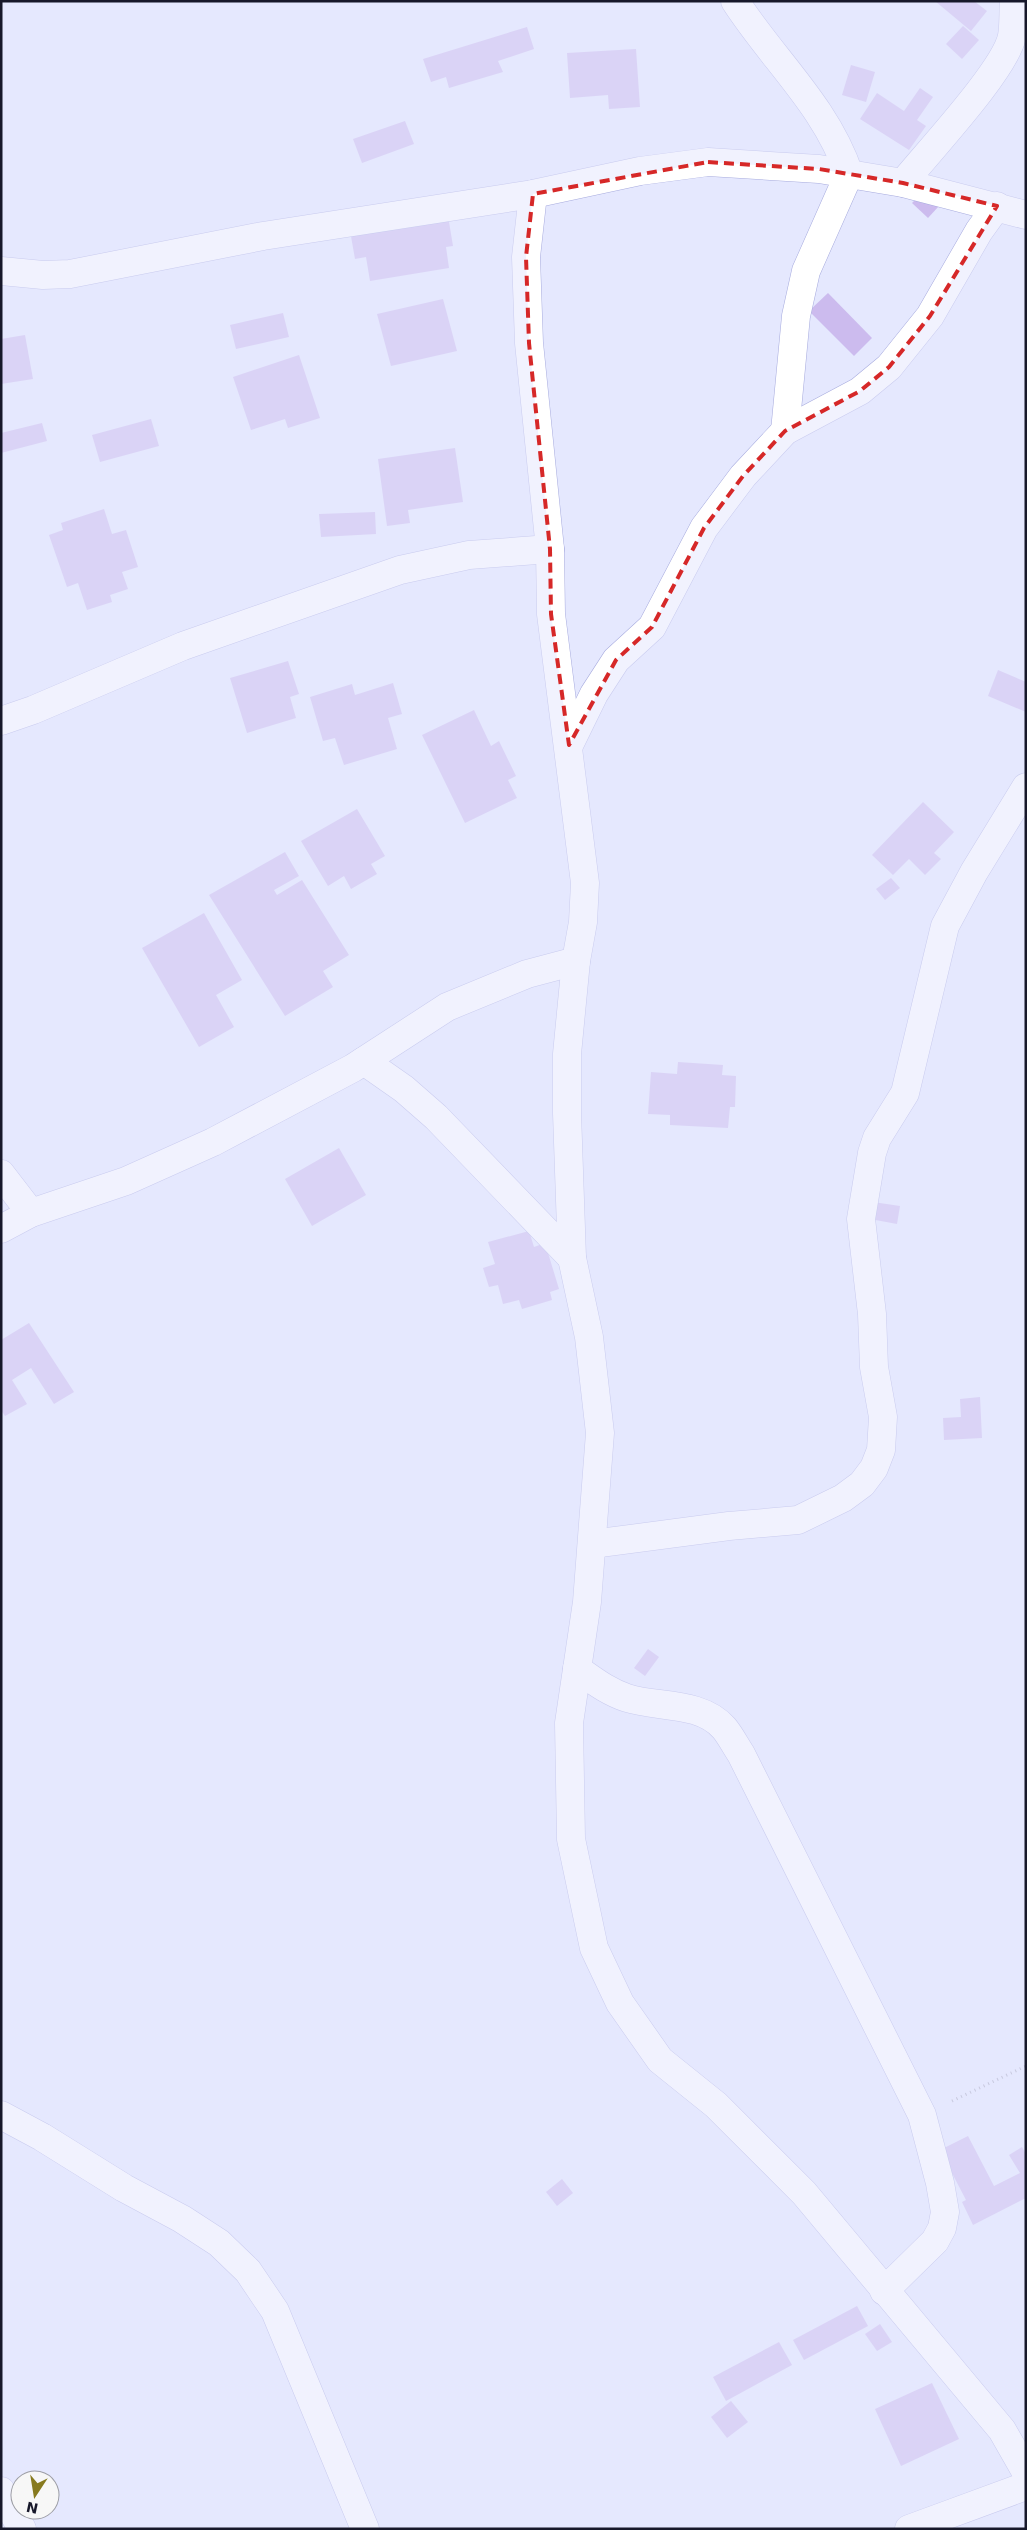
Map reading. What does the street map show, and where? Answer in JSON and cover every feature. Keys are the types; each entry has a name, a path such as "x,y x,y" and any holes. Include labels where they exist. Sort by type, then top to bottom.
{"street":[{"path":"735,1 756,33 810,98 841,150 849,174 806,271 796,316 785,431"},
{"path":"903,183 956,119 1006,52 1012,36 1014,1"},
{"path":"1,271 43,275 70,274 263,236 532,194 640,171 708,162 819,169 903,183 1026,215"},
{"path":"532,194 526,257 529,344 550,549 551,614 564,730 569,744 584,883 583,922 576,961 568,1054 567,1113 572,1258 589,1337 600,1433 587,1602 569,1723 571,1839 594,1948 620,2003 660,2060 716,2105 797,2186 1002,2430 1026,2472"},
{"path":"569,744 594,694 616,660 652,627 704,528 742,476 785,431 860,391 889,367 930,316 979,231 997,206"},
{"path":"1,721 33,710 183,646 400,570 469,555 550,549"},
{"path":"592,1544 729,1526 798,1520 843,1498 862,1484 874,1468 881,1450 883,1417 874,1367 872,1314 861,1219 872,1153 878,1138 905,1093 945,926 974,872 1026,787"},
{"path":"1,1228 31,1213 126,1180 213,1142 364,1061 448,1007 527,974 576,961"},
{"path":"364,1061 404,1089 436,1117 572,1258"},
{"path":"1,1174 31,1213"},
{"path":"577,1669 620,1695 688,1709 711,1718 724,1728 741,1754 922,2115 940,2183 945,2212 942,2228 935,2241 884,2291"},
{"path":"1,2115 42,2137 124,2188 182,2219 219,2243 248,2271 275,2311 366,2529"},
{"path":"909,2529 1026,2486"},
{"path":"1,2492 22,2529"}],"path":[{"path":"922,2115 1026,2066"}],"highlighted area":[{"path":"708,162 819,169 903,183 997,206 930,316 889,367 860,391 785,431 743,476 704,528 652,627 616,660 569,745 551,614 550,549 529,343 526,257 533,194"}],"building":[{"path":"935,1 974,1 987,11 971,31"},
{"path":"963,26 979,40 962,59 946,44"},
{"path":"527,27 534,49 498,61 503,72 449,88 446,77 431,82 423,59"},
{"path":"636,49 640,107 609,109 608,95 570,98 567,53"},
{"path":"851,65 875,72 866,102 842,95"},
{"path":"920,88 933,97 917,120 926,126 909,150 860,119 877,93 904,111"},
{"path":"405,121 414,144 362,163 353,139"},
{"path":"924,191 939,206 928,218 912,203"},
{"path":"447,210 453,246 446,247 449,268 370,281 366,257 355,259 349,225"},
{"path":"828,293 872,338 854,356 809,311"},
{"path":"443,299 457,351 391,366 377,314"},
{"path":"283,313 289,337 236,349 230,325"},
{"path":"25,335 33,379 1,384 1,339"},
{"path":"299,355 320,418 288,428 285,419 251,430 233,377"},
{"path":"151,419 159,446 100,462 92,435"},
{"path":"42,423 47,441 1,453 1,433"},
{"path":"455,448 463,502 408,510 410,523 387,526 378,459"},
{"path":"104,509 112,534 126,530 138,567 122,572 128,589 110,595 112,602 87,610 78,583 67,587 49,535 63,530 61,523"},
{"path":"375,512 376,534 321,537 319,514"},
{"path":"288,661 299,694 290,697 296,718 247,733 230,678"},
{"path":"998,670 1026,682 1026,712 988,696"},
{"path":"393,683 402,714 388,718 397,749 344,765 335,738 323,741 310,697 352,684 355,695"},
{"path":"474,710 491,746 499,741 516,776 508,780 517,798 465,823 422,735"},
{"path":"923,802 954,832 934,853 941,859 925,875 909,859 893,875 872,855"},
{"path":"357,809 385,856 371,864 377,874 351,889 344,876 328,886 301,841"},
{"path":"285,852 299,876 274,890 277,895 302,880 349,955 323,971 333,987 285,1016 209,895"},
{"path":"891,878 900,888 885,900 876,889"},
{"path":"204,913 242,980 216,995 234,1027 199,1047 142,948"},
{"path":"678,1062 723,1065 722,1075 736,1076 735,1107 730,1107 728,1128 670,1125 670,1115 648,1114 651,1072 677,1074"},
{"path":"339,1148 366,1195 312,1226 285,1179"},
{"path":"873,1202 900,1206 897,1224 870,1219"},
{"path":"529,1231 534,1247 545,1243 559,1289 550,1292 552,1300 522,1309 519,1300 503,1304 498,1285 489,1287 483,1268 495,1264 488,1242"},
{"path":"29,1323 74,1392 54,1404 31,1368 12,1380 27,1404 5,1416 1,1410 1,1340"},
{"path":"980,1397 982,1438 944,1440 943,1418 961,1417 960,1399"},
{"path":"648,1649 659,1657 645,1676 634,1668"},
{"path":"968,2136 994,2186 1020,2173 1009,2155 1022,2147 1026,2154 1026,2198 973,2225 962,2202 966,2200 940,2150"},
{"path":"562,2179 573,2193 557,2206 546,2192"},
{"path":"857,2306 868,2326 804,2360 793,2340"},
{"path":"880,2324 892,2342 877,2351 865,2334"},
{"path":"779,2342 792,2365 726,2401 713,2377"},
{"path":"932,2383 959,2439 901,2466 875,2409"},
{"path":"731,2401 748,2422 727,2438 711,2417"}]}
